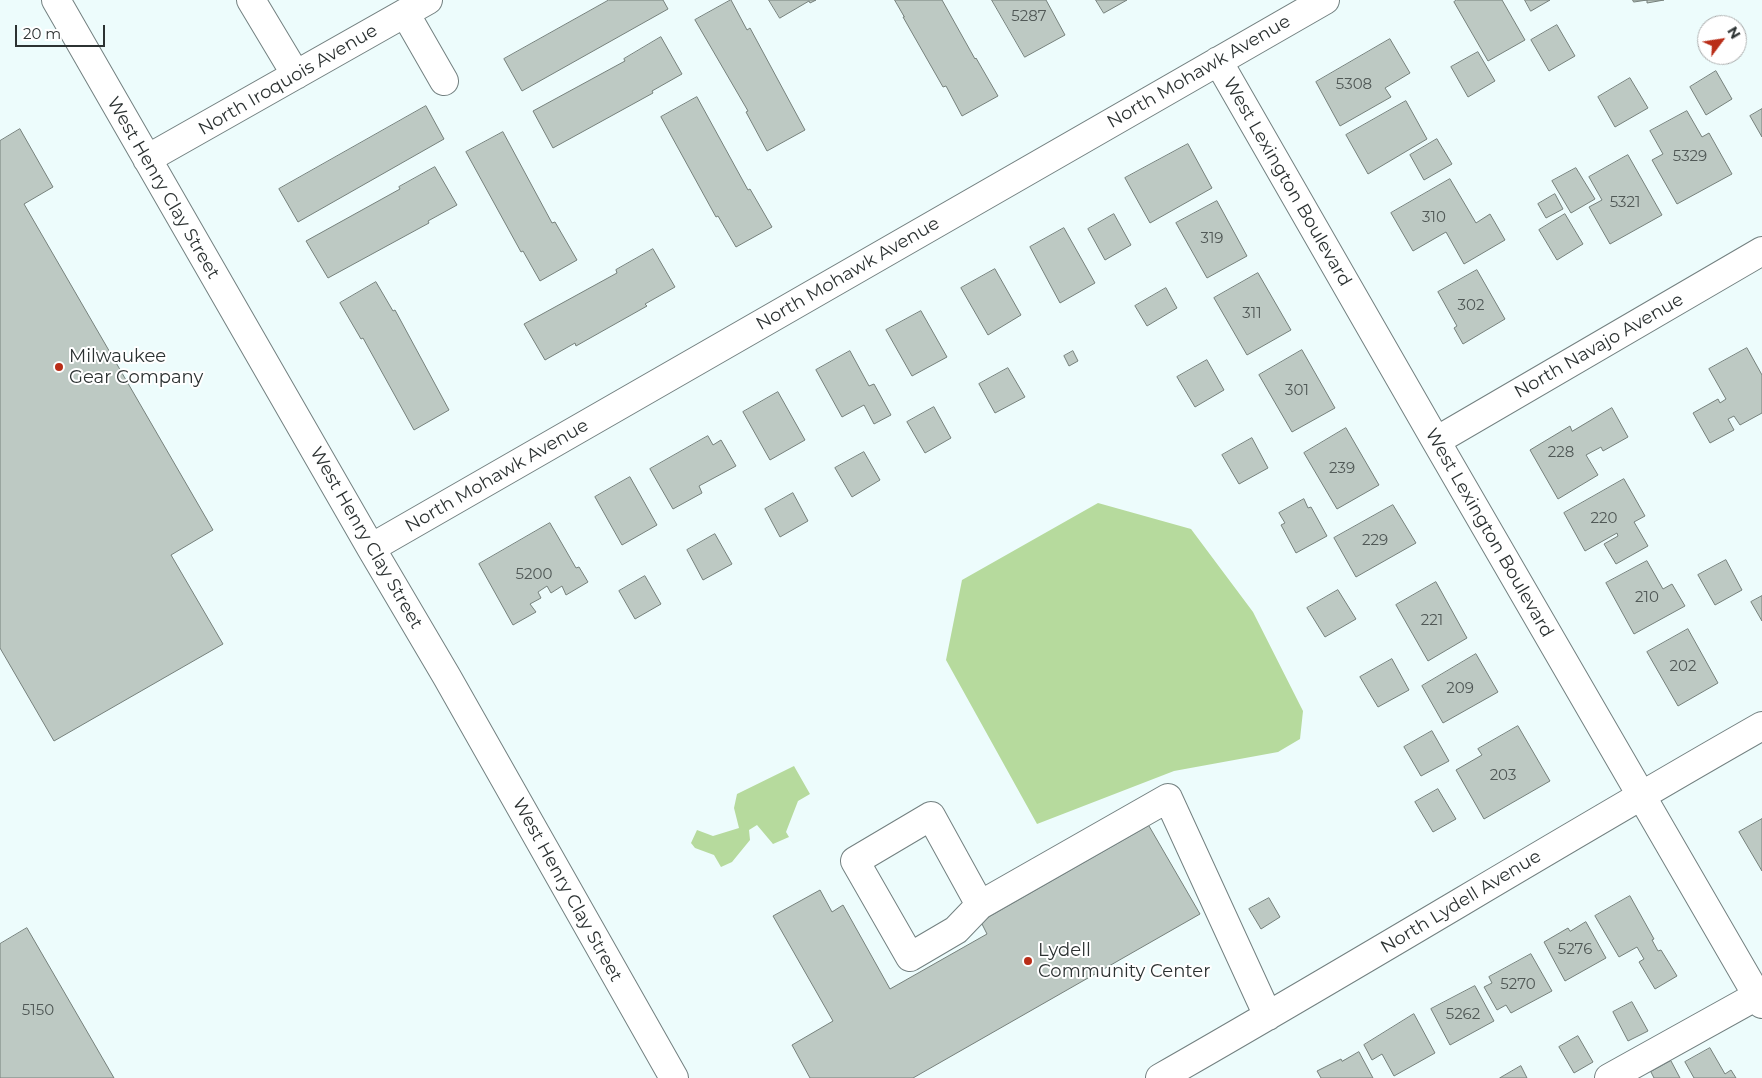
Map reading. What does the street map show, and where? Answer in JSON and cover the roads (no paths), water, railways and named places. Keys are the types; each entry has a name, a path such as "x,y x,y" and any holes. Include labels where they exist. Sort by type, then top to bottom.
{"street":[{"name":"West Henry Clay Street","path":"56,0 371,548 448,677 674,1078"},
{"path":"251,0 296,75"},
{"name":"North Iroquois Avenue","path":"147,159 428,0"},
{"name":"North Mohawk Avenue","path":"371,548 1325,0"},
{"path":"405,14 444,81"},
{"name":"West Lexington Boulevard","path":"1218,61 1436,441 1760,998"},
{"name":"North Navajo Avenue","path":"1436,441 1762,251"},
{"name":"North Lydell Avenue","path":"1160,1078 1641,795 1762,726"},
{"path":"980,905 931,816 855,861 910,957 956,930 980,905 1168,798 1268,1016"},
{"path":"1610,1078 1760,998"}],"place":[{"name":"Milwaukee Gear Company","path":"59,367"},
{"name":"Lydell Community Center","path":"1028,961"}]}
